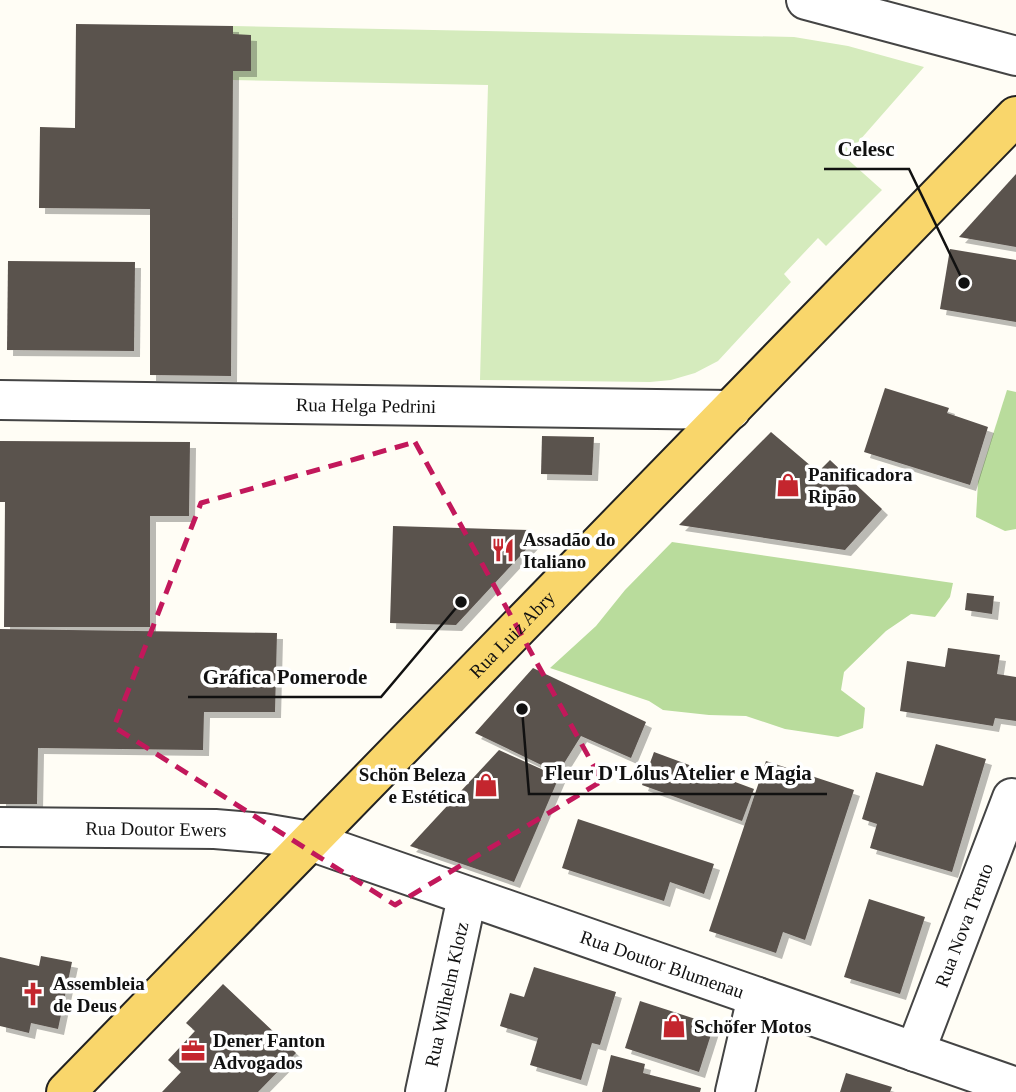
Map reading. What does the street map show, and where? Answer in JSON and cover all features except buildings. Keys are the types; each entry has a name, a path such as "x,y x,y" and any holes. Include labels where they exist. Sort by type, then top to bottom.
{"main road":[{"name":"Rua Luiz Abry","path":"66,1092 1016,116"}],"street":[{"path":"806,0 1016,56"},
{"name":"Rua Helga Pedrini","path":"0,400 731,410"},
{"name":"Rua Nova Trento","path":"915,1052 1013,798"},
{"name":"Rua Doutor Ewers","path":"0,827 215,829 310,841"},
{"name":"Rua Doutor Blumenau","path":"310,841 1016,1087"},
{"name":"Rua Wilhelm Klotz","path":"425,1092 467,897"},
{"path":"735,1092 757,997"}],"highlighted area":[{"path":"415,442 602,781 395,905 114,727 201,503"}],"green space":[{"path":"233,26 794,37 848,46 924,67 845,157 882,190 826,246 818,238 784,274 791,282 718,361 695,373 671,380 650,382 480,380 488,85 233,80"},
{"path":"1007,390 1016,392 1016,529 1005,531 976,517 978,482"},
{"path":"672,542 953,583 950,597 935,617 911,614 886,631 844,672 841,690 865,708 863,728 838,737 785,729 746,716 663,710 649,701 550,668 596,626 625,590"}],"place":[{"name":"Celesc","path":"964,283"},
{"name":"Panificadora Ripão","path":"788,485"},
{"name":"Assadão do Italiano","path":"503,550"},
{"name":"Gráfica Pomerode","path":"461,602"},
{"name":"Fleur D'Lólus Atelier e Magia","path":"522,709"},
{"name":"Schön Beleza e Estética","path":"486,785"},
{"name":"Assembleia de Deus","path":"33,994"},
{"name":"Schöfer Motos","path":"674,1026"},
{"name":"Dener Fanton Advogados","path":"193,1051"}]}
